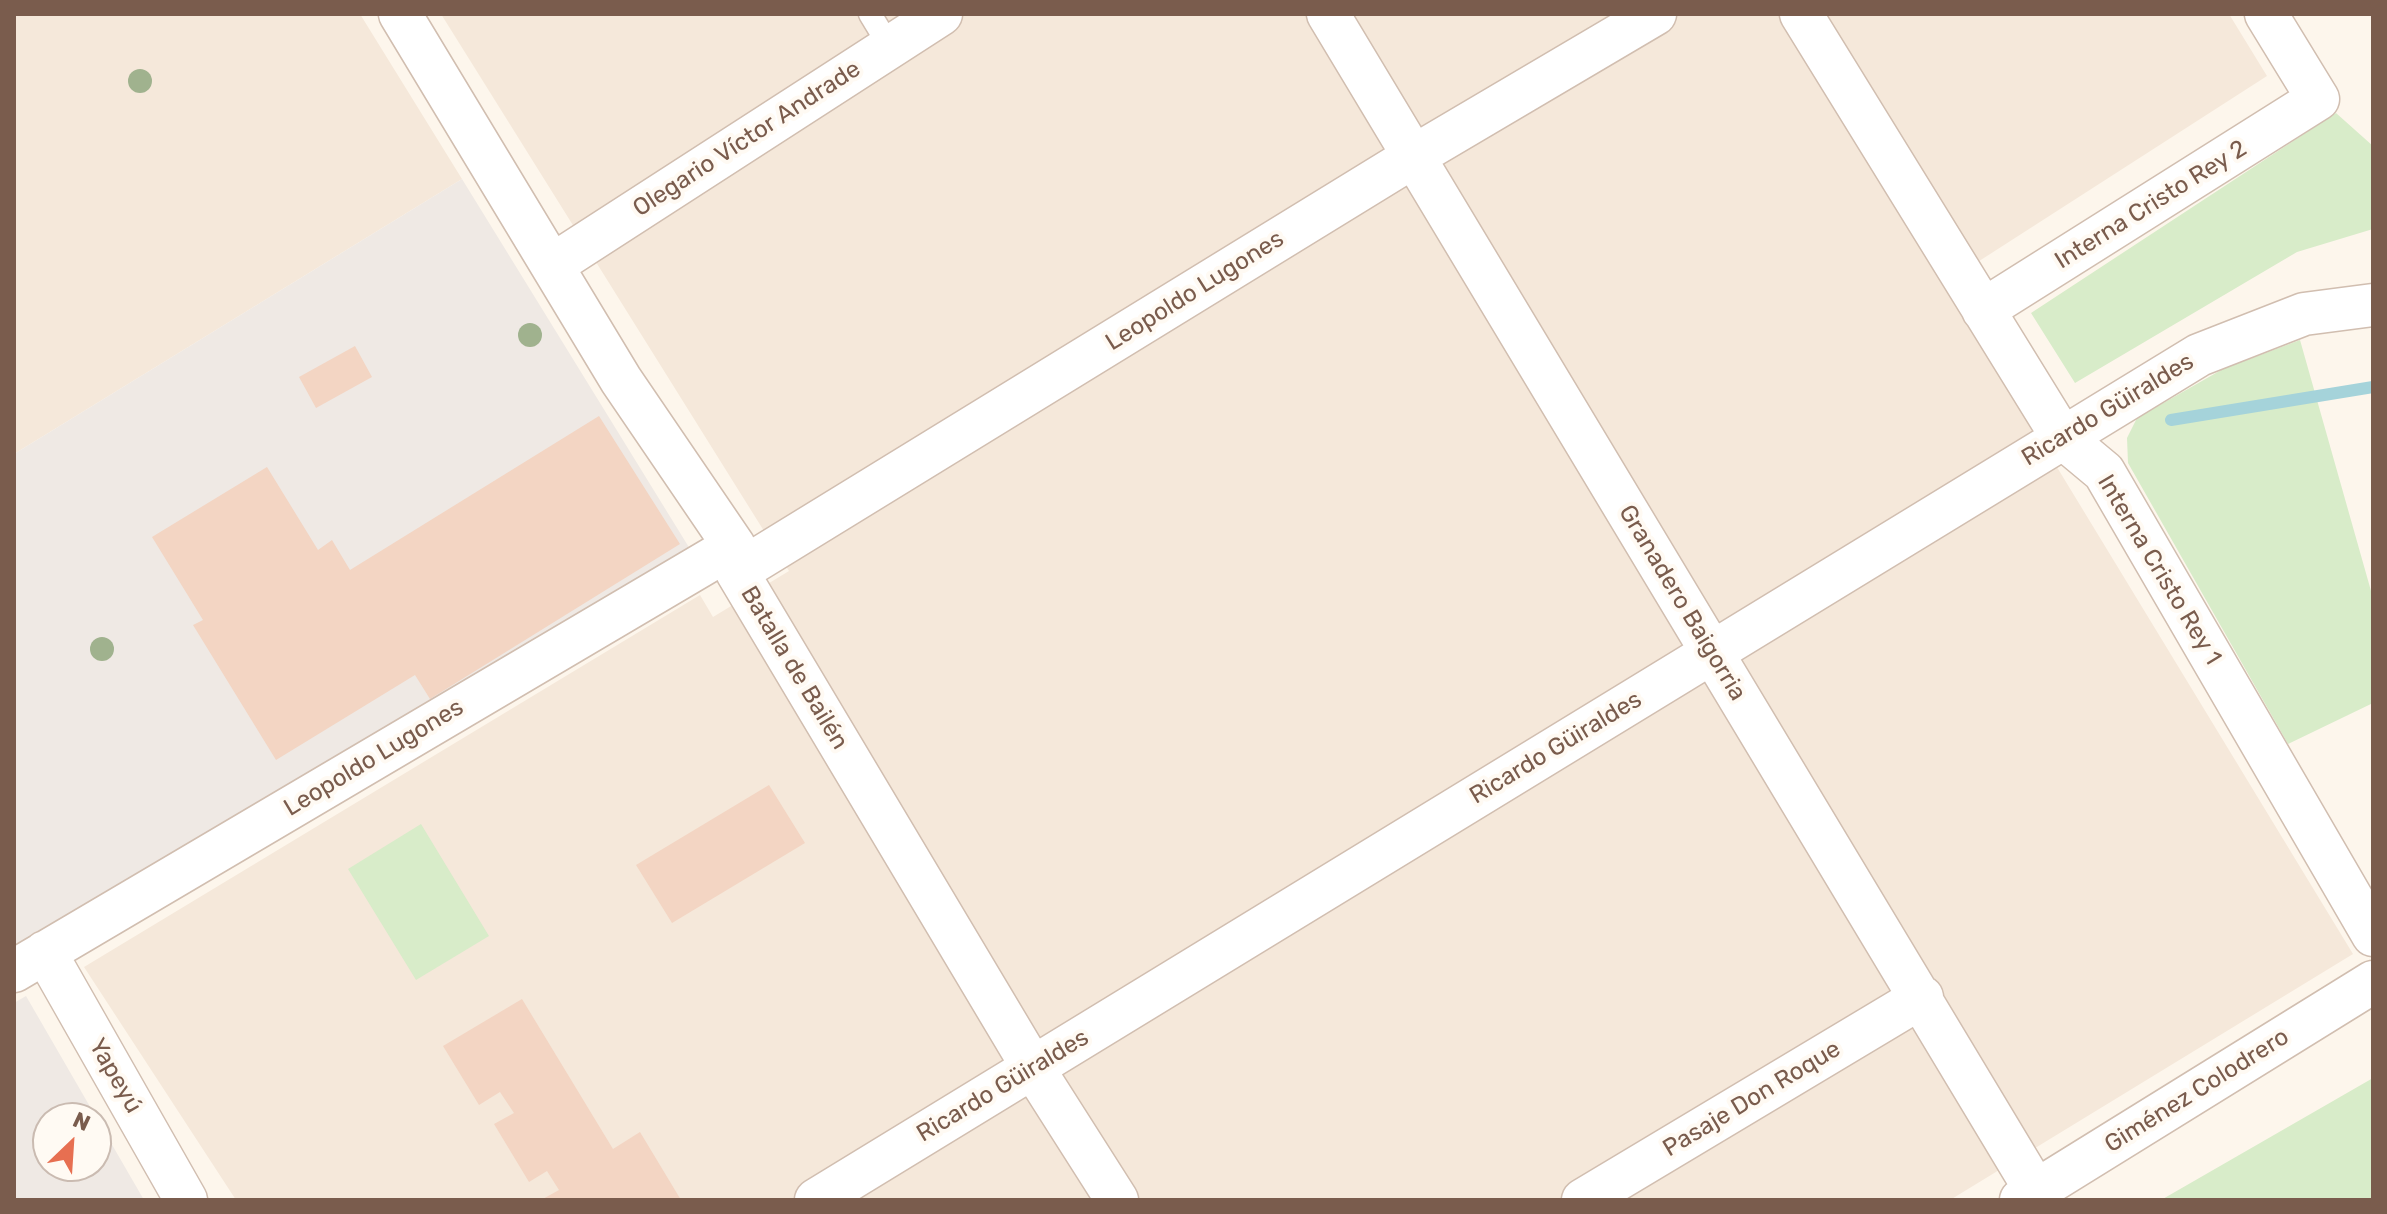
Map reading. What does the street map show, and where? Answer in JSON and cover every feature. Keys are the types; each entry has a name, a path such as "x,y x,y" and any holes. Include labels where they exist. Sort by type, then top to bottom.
{"street":[{"name":"Batalla de Bailén","path":"400,14 554,264 621,380 736,559 1033,1068 1117,1200"},
{"name":"Olegario Víctor Andrade","path":"554,264 880,30 941,14"},
{"name":"Granadero Baigorria","path":"1328,14 1416,155 1711,653 1922,997 2029,1195"},
{"name":"Leopoldo Lugones","path":"29,962 736,559 1655,14"},
{"name":"Interna Cristo Rey 1","path":"1801,14 2062,437 2104,472 2373,935"},
{"name":"Interna Cristo Rey 2","path":"1983,310 2318,99 2266,14"},
{"name":"Ricardo Güiraldes","path":"816,1200 2199,355 2304,314 2373,305"},
{"name":"Yapeyú","path":"29,962 186,1200"},
{"name":"Giménez Colodrero","path":"2029,1195 2373,982"},
{"name":"Pasaje Don Roque","path":"1583,1200 1922,997"}],"shaded area":[{"path":"14,14 360,14 462,179 14,454"},
{"path":"441,14 2229,14 2267,76 1945,283 2353,954 1950,1200 236,1200 84,967 700,595 713,617 789,571"},
{"path":"462,179 690,549 14,947 14,454"},
{"path":"26,996 87,1102 32,1102 32,1182 112,1182 112,1145 144,1200 14,1200 14,1003"}],"green space":[{"path":"2336,113 2373,146 2373,229 2297,252 2075,383 2031,313"},
{"path":"2300,340 2373,598 2373,703 2288,744 2128,463 2127,438 2137,418 2223,369"},
{"path":"421,824 489,936 416,980 348,869"},
{"path":"2373,1078 2373,1200 2161,1200"}],"building":[{"path":"355,346 372,377 316,408 299,377"},
{"path":"599,416 680,544 430,699 415,675 276,760 193,625 203,620 152,537 267,467 318,550 332,540 350,570"},
{"path":"769,785 805,843 672,923 636,865"},
{"path":"522,999 613,1149 640,1132 681,1200 541,1200 559,1190 547,1171 529,1182 494,1124 514,1113 500,1092 479,1105 443,1046"}],"waterway":[{"path":"2171,420 2373,387"}]}
